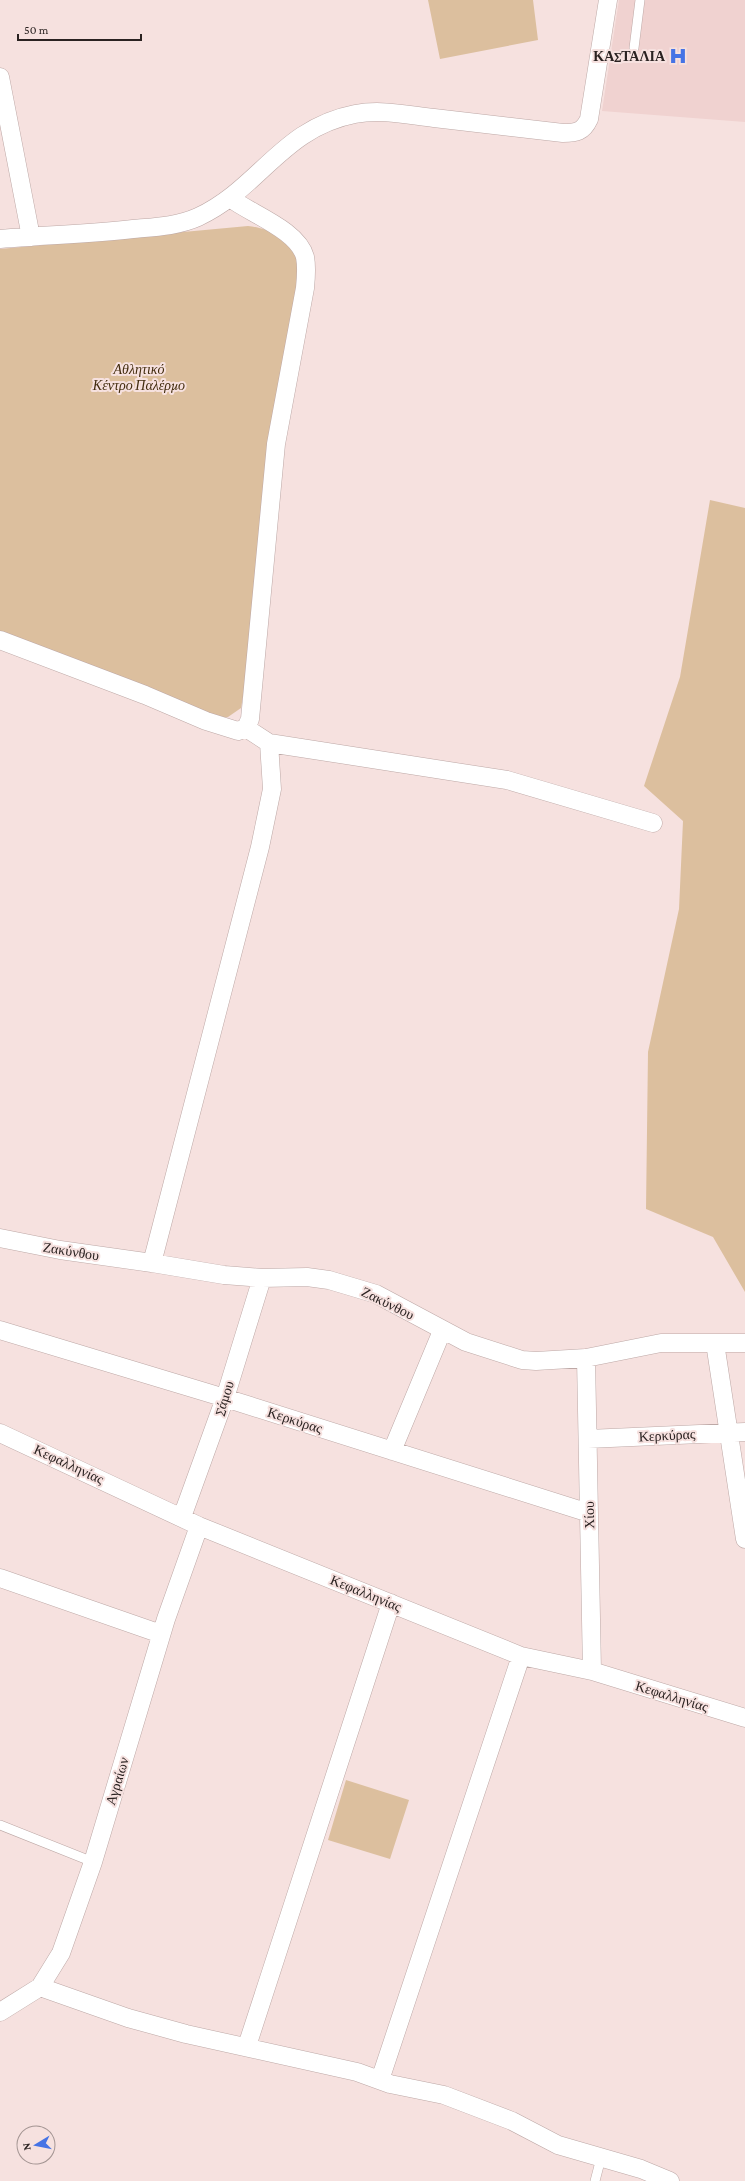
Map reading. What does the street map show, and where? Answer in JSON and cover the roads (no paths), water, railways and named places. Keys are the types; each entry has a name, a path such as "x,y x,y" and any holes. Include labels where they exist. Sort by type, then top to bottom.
{"street":[{"path":"0,239 73,235 178,224 197,217 230,198 243,188 280,151 302,135 317,126 356,114 388,113 563,133 581,131 589,119 608,0"},
{"path":"0,77 31,237"},
{"path":"0,640 145,695 206,721 233,730 241,731 246,728 250,719 276,444 305,288 306,270 303,252 293,238 230,198"},
{"path":"246,728 269,743 507,780 653,823"},
{"path":"152,1263 260,847 272,789 269,743"},
{"name":"Ζακύνθου","path":"0,1238 60,1250 224,1275 262,1278 320,1278 354,1286 388,1300 442,1331 488,1351 522,1360 536,1361 586,1358 648,1344 745,1343"},
{"name":"Σάμου","path":"182,1517 224,1398 262,1278"},
{"name":"Κερκύρας","path":"0,1330 224,1398 589,1513"},
{"path":"392,1451 442,1331"},
{"path":"715,1343 737,1432 745,1539"},
{"name":"Χίου","path":"586,1358 592,1671"},
{"name":"Κεφαλληνίας","path":"0,1432 199,1526 521,1656 592,1671 745,1718"},
{"name":"Κερκύρας","path":"588,1439 737,1432"},
{"name":"Αγραίων","path":"0,2012 40,1987 61,1953 93,1862 161,1634 199,1526"},
{"path":"0,1578 161,1634"},
{"path":"247,2046 391,1603"},
{"path":"380,2080 521,1656"},
{"path":"40,1987 135,2020 186,2034 247,2046 358,2072 390,2084 444,2095 512,2121 558,2145 641,2169 668,2180"}],"lane":[{"path":"634,48 640,0"},
{"path":"0,1825 93,1862"},
{"path":"595,2181 601,2158"}],"place":[{"name":"ΚΑΣΤΑΛΙΑ","path":"678,56"}],"park label":[{"name":"Αθλητικό Κέντρο Παλέρμο","path":"139,378"}]}
